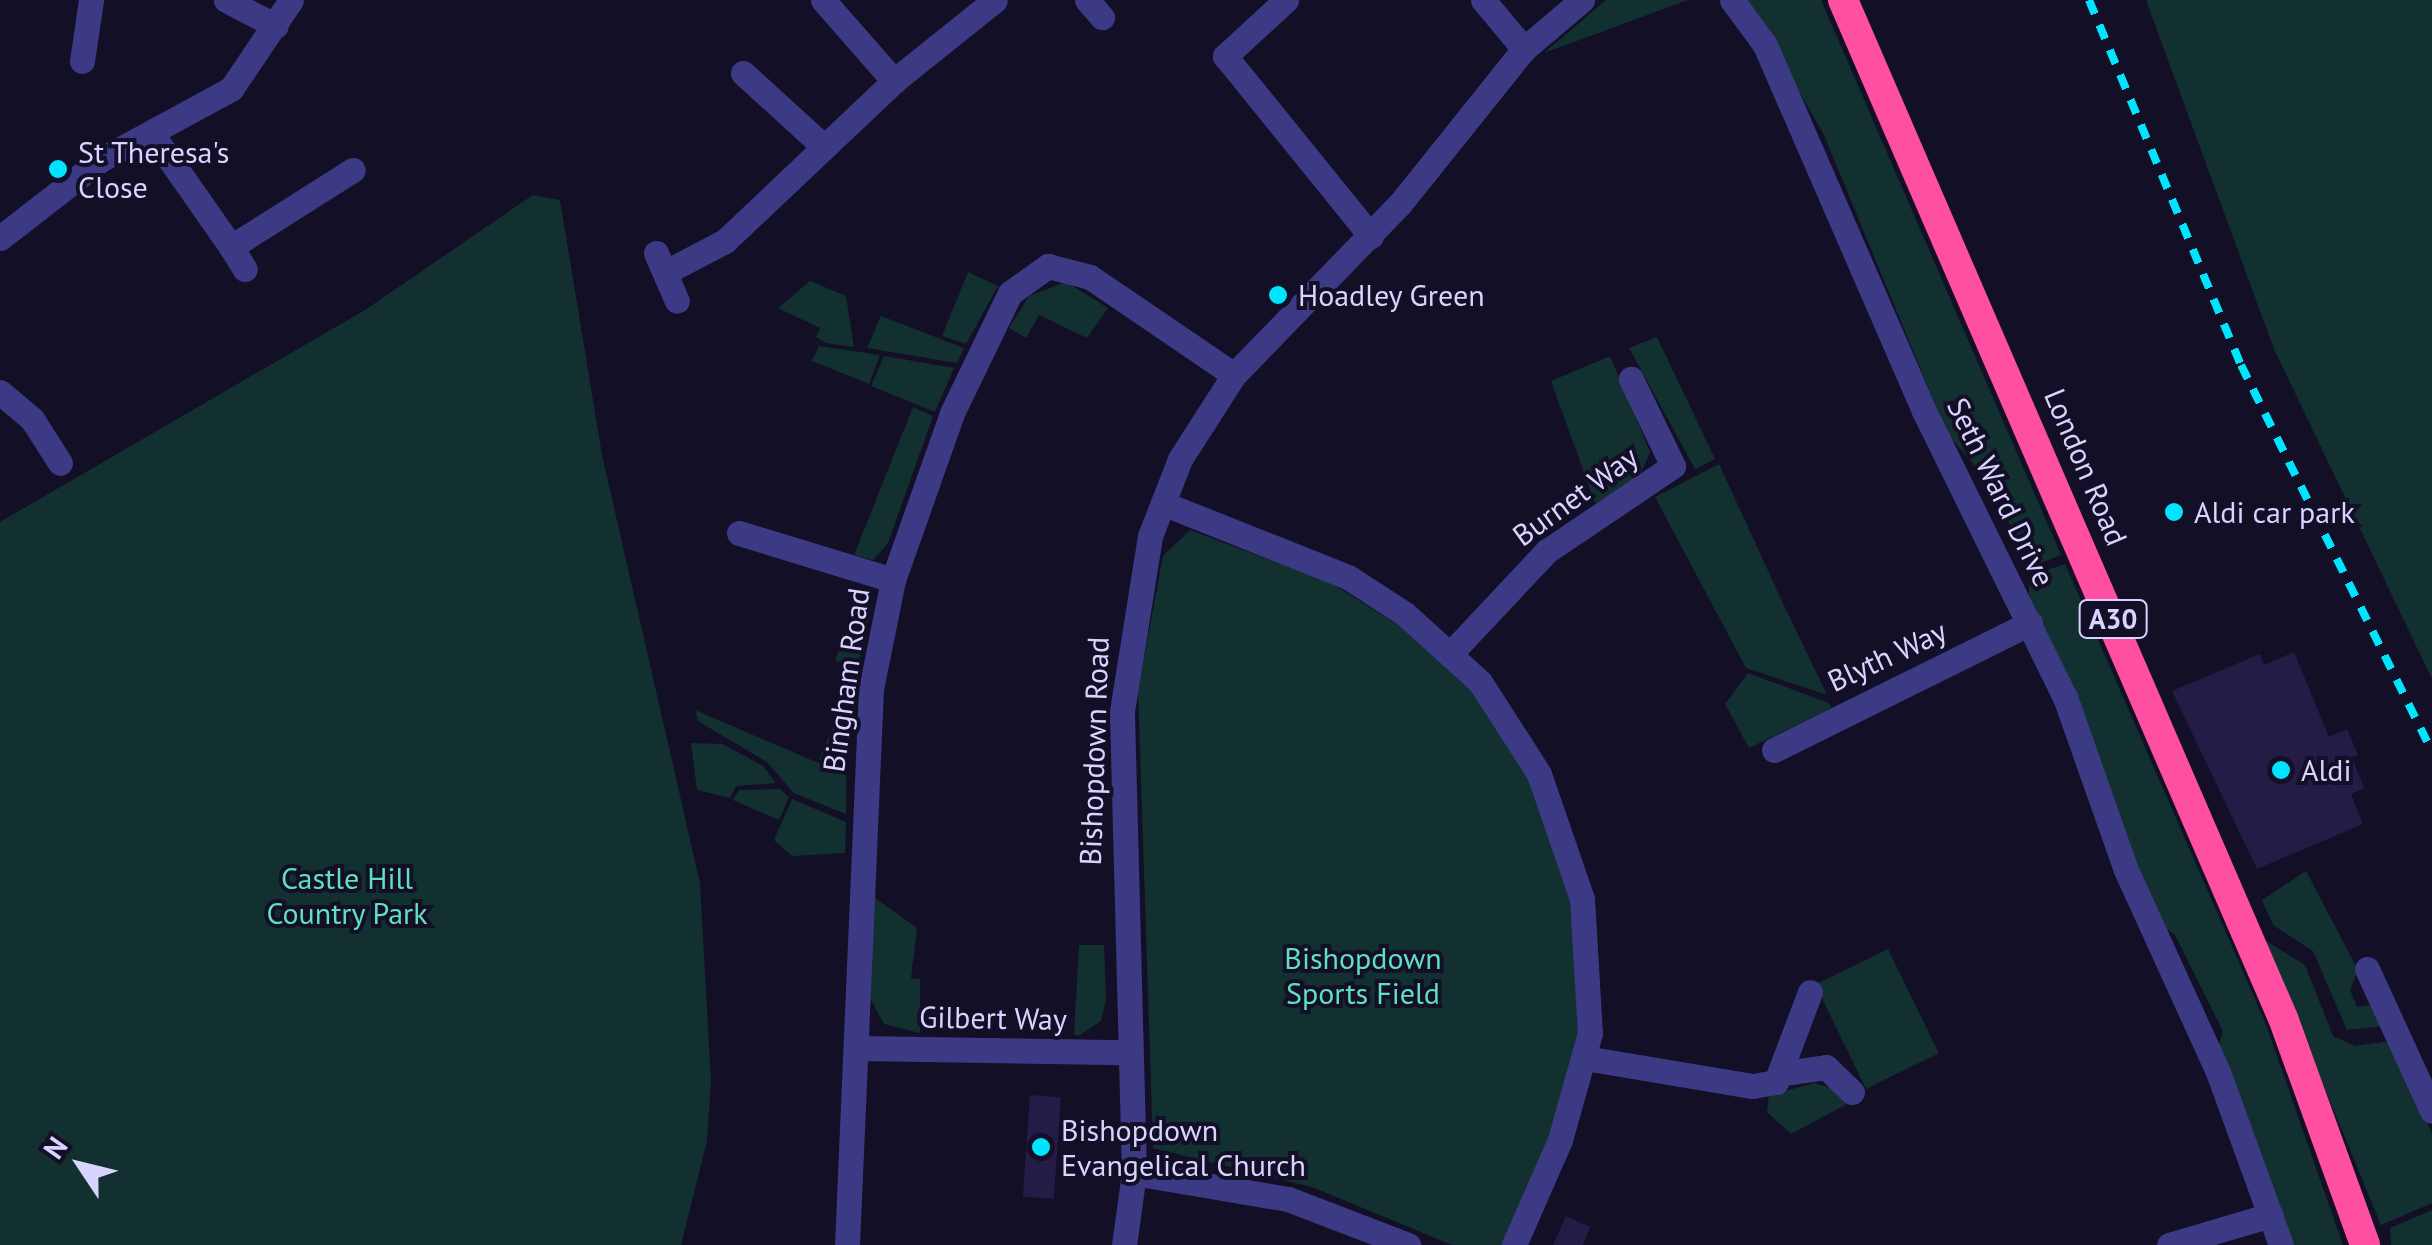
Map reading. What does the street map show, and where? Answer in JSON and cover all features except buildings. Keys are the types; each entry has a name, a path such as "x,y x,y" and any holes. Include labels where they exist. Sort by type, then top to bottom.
{"highway":[{"name":"London Road","path":"1843,0 2275,1000 2365,1245"}],"street":[{"path":"82,61 91,0"},
{"path":"226,0 276,26"},
{"path":"0,238 102,159 231,89 290,0"},
{"path":"823,0 894,81"},
{"path":"1286,0 1225,56 1371,236"},
{"path":"1482,0 1524,49"},
{"name":"Bishopdown Road","path":"1124,1245 1134,1173 1128,1052 1124,673 1142,561 1167,505 1180,459 1234,375 1371,236 1524,49 1582,0"},
{"name":"Seth Ward Drive","path":"1732,0 1765,46 1924,411 2030,623 2272,1214 2281,1245"},
{"path":"676,300 661,262 725,240 894,81 988,6"},
{"path":"743,73 822,146"},
{"path":"152,134 238,258 353,170"},
{"name":"Bingham Road","path":"847,1245 858,1048 864,775 892,580 982,346 1010,294 1038,269 1062,266 1090,278 1234,375"},
{"name":"Burnet Way","path":"1452,652 1547,552 1674,466 1631,379"},
{"path":"0,392 32,419 60,463"},
{"path":"1167,505 1348,578 1452,652 1525,746 1567,846 1591,966 1585,1058 1514,1245"},
{"path":"739,534 892,580"},
{"name":"Blyth Way","path":"1774,750 2030,623"},
{"path":"2368,969 2432,1111"},
{"path":"1785,1073 1810,992"},
{"name":"Gilbert Way","path":"858,1048 1128,1052"},
{"path":"1585,1058 1754,1086 1785,1073 1826,1067 1852,1092"},
{"path":"1134,1173 1288,1199 1408,1245"},
{"path":"2169,1245 2272,1214"}],"green space":[{"path":"1606,0 1688,0 1544,53"},
{"path":"1746,0 1821,0 2061,555 2028,568 1995,490 1947,433 1823,133"},
{"path":"2146,0 2432,0 2432,679 2274,349"},
{"name":"Castle Hill Country Park","path":"533,195 560,200 602,455 700,883 711,1081 707,1141 681,1245 0,1245 0,522 365,310"},
{"path":"968,272 998,286 966,344 942,336"},
{"path":"810,281 846,296 854,347 826,343 816,337 820,328 778,308"},
{"path":"1066,282 1108,308 1087,338 1039,315 1026,338 1009,328 1029,296"},
{"path":"881,316 964,348 957,363 867,348"},
{"path":"1657,337 1715,459 1695,469 1629,348"},
{"path":"819,346 880,355 869,384 812,361"},
{"path":"884,356 954,368 935,412 871,386"},
{"path":"1610,356 1650,452 1638,480 1595,503 1551,381"},
{"path":"913,407 933,416 888,543 873,560 854,555"},
{"path":"1719,464 1827,695 1746,668 1655,497"},
{"name":"Bishopdown Sports Field","path":"1190,530 1331,583 1419,638 1483,702 1530,778 1573,910 1579,1036 1557,1119 1503,1245 1452,1245 1312,1187 1153,1148 1138,689 1163,556"},
{"path":"2065,564 2265,1022 2343,1245 2292,1245 2218,1049 2223,1031 2175,935 2160,924 2029,595 2029,576"},
{"path":"860,588 872,606 858,664 835,661"},
{"path":"1748,673 1829,703 1832,708 1749,748 1725,704"},
{"path":"850,688 856,689 846,769 819,759"},
{"path":"695,710 846,775 846,814 794,793 767,762 698,721"},
{"path":"691,743 723,744 763,766 776,783 736,786 730,798 697,790"},
{"path":"780,789 789,797 779,820 733,800 739,790"},
{"path":"792,799 846,822 845,853 792,856 774,840"},
{"path":"2306,871 2358,970 2350,990 2357,1007 2371,1005 2385,1026 2347,1030 2313,951 2273,925 2262,900"},
{"path":"874,897 917,928 911,978 920,979 920,1033 884,1024 870,998"},
{"path":"2263,939 2305,965 2333,1036 2355,1046 2390,1041 2432,1133 2432,1203 2381,1225"},
{"path":"1079,945 1104,945 1106,999 1101,1021 1074,1035"},
{"path":"1888,949 1939,1053 1866,1089 1815,985"},
{"path":"1815,1083 1841,1091 1847,1104 1791,1134 1767,1112 1769,1095"},
{"path":"2432,1210 2432,1245 2391,1245 2390,1228"}],"railway":[{"path":"2089,0 2241,365 2432,752"}],"place":[{"name":"St Theresa's Close","path":"58,169"},
{"name":"Hoadley Green","path":"1278,295"},
{"name":"Aldi car park","path":"2174,512"},
{"name":"Aldi","path":"2281,770"},
{"name":"Bishopdown Evangelical Church","path":"1041,1147"}]}
